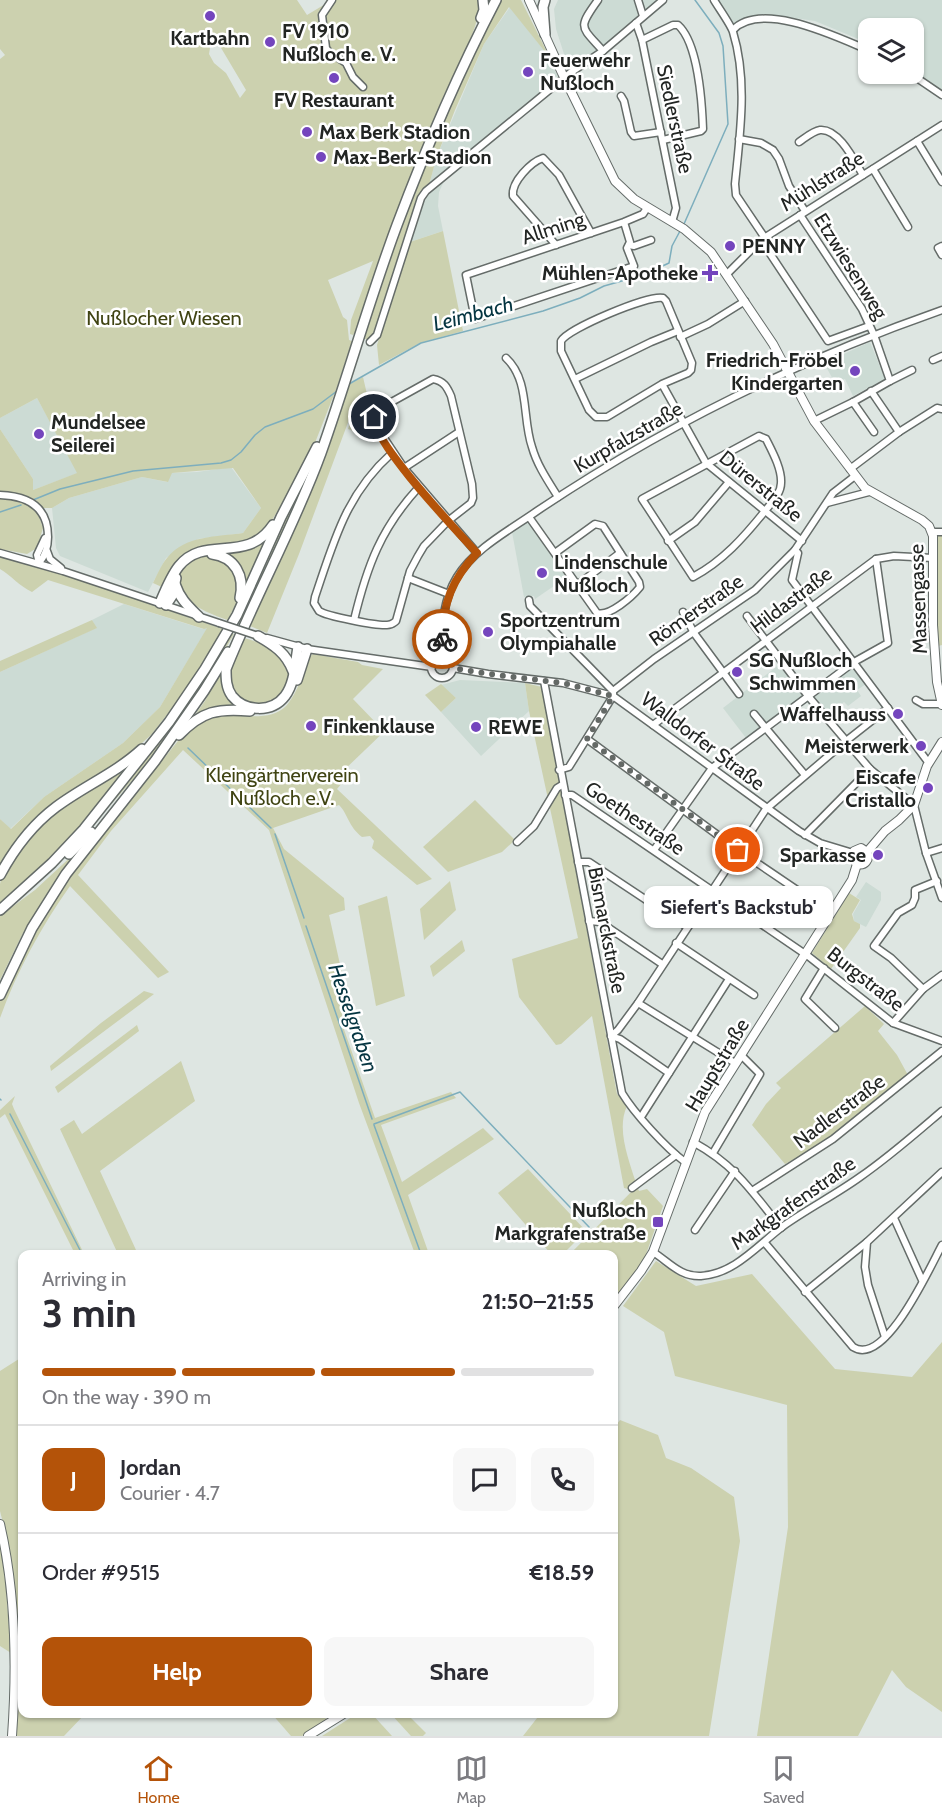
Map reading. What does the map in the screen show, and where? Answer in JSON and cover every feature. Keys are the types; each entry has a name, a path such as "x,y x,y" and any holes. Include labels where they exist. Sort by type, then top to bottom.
{"highway":[{"path":"479,32 479,22 484,10 483,0"},
{"path":"0,910 72,843 169,722 205,669 237,615 281,517 332,415 397,226 443,111 496,0"},
{"path":"545,0 543,7 545,34"},
{"path":"303,648 285,696 276,704 265,708 253,708 240,704 228,689 226,669 298,510 321,452 332,415"},
{"path":"163,604 178,567 190,556 205,550 237,549 252,544 269,531 281,517"},
{"path":"163,604 172,596 182,568 194,557 208,553 226,558 238,571 241,580 241,594 237,615"},
{"path":"175,584 179,596 199,617"},
{"path":"0,995 32,928 66,874 140,781 204,691 259,595"},
{"path":"256,635 275,646 283,654 290,663 293,673"},
{"path":"155,761 188,726 208,713 226,710 259,712 278,706 293,688 303,648"},
{"path":"0,875 16,848 42,819 122,765 169,722"},
{"path":"0,910 66,858 140,781"}],"main road":[{"name":"Massengasse","path":"529,0 564,78 615,181 629,195 705,246 746,301 788,370 814,421 853,472 869,492 922,520 932,532 933,625 937,682 942,705"},
{"path":"914,805 928,762 942,742"},
{"name":"Hauptstraße","path":"618,1301 653,1252 705,1112 852,880 857,864 862,865 867,862 867,852 879,836 914,805"},
{"path":"857,864 852,859 853,852 859,848 867,852"},
{"path":"0,1524 10,1584 14,1628 15,1682 12,1736"},
{"path":"308,1736 337,1718"}],"street":[{"path":"332,0 322,15 326,48 346,63 353,77 363,87"},
{"path":"598,0 584,19 583,25 603,51"},
{"path":"638,0 643,16"},
{"path":"370,342 377,335 421,198 564,78 603,51 663,0"},
{"path":"714,0 733,30 742,69 736,195 828,340 869,326"},
{"path":"733,30 739,25 759,18 782,18 815,27 858,46"},
{"name":"Siedlerstraße","path":"636,22 642,40 662,136 678,226"},
{"path":"621,96 634,136 662,136 703,129 697,68 685,36 678,25 673,25 642,40"},
{"path":"924,83 942,95"},
{"name":"Mühlstraße","path":"727,274 763,239 942,125"},
{"path":"799,142 818,130 827,130 841,141 863,175"},
{"name":"Etzwiesenweg","path":"739,139 761,143 773,150 779,159 802,213 847,284 874,335 890,381"},
{"path":"917,141 942,182"},
{"path":"556,245 513,196 512,191 517,181 538,160 543,158 559,175 591,233"},
{"path":"873,169 908,227"},
{"name":"Allming","path":"629,245 627,248 634,266 475,319 466,275 624,222 643,214 647,208"},
{"path":"624,222 629,245 634,246 651,240"},
{"path":"942,246 938,249 942,255"},
{"path":"659,297 666,302 692,363 691,370 662,384 607,417 600,418 590,410 575,379 560,345 563,337 626,308 659,297"},
{"path":"575,379 651,342 704,326 746,301"},
{"name":"Kurpfalzstraße","path":"441,656 443,621 449,594 458,576 477,553 529,517 593,474 788,370 942,310"},
{"path":"933,360 942,356"},
{"path":"506,358 514,365 522,388 527,432 532,449 544,475 558,497"},
{"path":"814,421 912,370"},
{"path":"392,453 367,478 348,508 315,597 316,607 322,614 354,620 387,625 396,621 408,578 424,546 448,521 466,507 473,498 451,396 446,386 438,380 428,381 375,413 374,426 419,487 448,521 477,553"},
{"name":"Dürerstraße","path":"662,384 706,464 802,541"},
{"path":"871,391 900,432"},
{"path":"853,402 874,432"},
{"name":"Römerstraße","path":"560,770 569,767 613,693 654,659 755,590 795,550 833,493 853,472 900,432 937,408 942,409"},
{"path":"404,468 459,432"},
{"path":"759,436 766,439 782,481 778,493 765,511 731,550 706,570 693,577 642,499 706,464 759,436"},
{"path":"668,541 704,514 729,482"},
{"path":"354,620 376,548 400,507 419,487"},
{"path":"827,502 869,492"},
{"path":"0,495 21,499 32,504 44,514 47,528 47,552 50,559 63,571"},
{"path":"529,517 597,614 604,615 616,607 637,591 640,585 603,526 595,524 555,553"},
{"path":"39,563 37,555 47,528"},
{"path":"932,532 942,532"},
{"path":"39,563 43,559 47,546"},
{"path":"795,550 798,553 792,580 928,762"},
{"path":"577,585 620,552"},
{"name":"Walldorfer Straße","path":"0,553 39,563 199,617 303,648 432,667 434,673 441,677 449,675 453,668 613,693 766,809 805,835 820,843 853,852"},
{"path":"24,559 37,555"},
{"path":"654,850 712,768 854,662 888,643 876,559 894,556 933,558"},
{"name":"Hildastraße","path":"653,725 876,559"},
{"path":"408,578 449,594"},
{"path":"529,600 530,606 613,693"},
{"path":"683,612 694,633 739,694"},
{"path":"747,616 808,696 870,769 914,805 926,853 942,895"},
{"path":"432,667 434,660 441,656 450,659 453,668"},
{"name":"Bismarckstraße","path":"544,681 622,1093 630,1106 675,1155 685,1162"},
{"path":"916,700 923,704 942,705"},
{"path":"611,1036 638,1003 766,809 888,708"},
{"path":"754,714 805,775"},
{"path":"587,739 738,850 831,914"},
{"path":"805,835 870,769"},
{"path":"517,842 534,826 557,788 562,785"},
{"name":"Goethestraße","path":"565,795 572,795 805,954"},
{"path":"926,853 942,848"},
{"path":"578,862 589,862 687,927"},
{"path":"923,988 891,958 873,948 898,914 912,905 915,890 937,880"},
{"path":"589,921 600,922 662,964"},
{"path":"676,944 754,995"},
{"name":"Burgstraße","path":"805,954 893,1023 942,1041"},
{"path":"824,968 805,999 835,1028"},
{"path":"893,1023 923,988 942,975"},
{"path":"641,1117 729,979"},
{"path":"638,1003 735,1063"},
{"path":"611,1036 620,1039 669,1073"},
{"name":"Nadlerstraße","path":"752,1191 833,1139 942,1051"},
{"path":"713,1153 760,1074 741,1055"},
{"name":"Markgrafenstraße","path":"653,1252 681,1272 699,1276 714,1274 728,1268 765,1243 781,1227 861,1176 942,1111"},
{"path":"693,1142 713,1153 735,1171 781,1227"},
{"path":"632,1188 675,1155"},
{"path":"695,1230 735,1171"},
{"path":"805,1292 867,1242 942,1172"},
{"path":"894,1218 922,1280"},
{"path":"867,1242 865,1267 868,1285 885,1337"},
{"path":"765,1243 857,1350 870,1350 885,1337 910,1305 942,1245"}],"shaded area":[{"path":"558,0 658,0 570,78 564,66 565,57 556,29 554,9"},
{"path":"717,0 942,0 942,90 924,78 924,18 858,18 858,39 815,21 774,15 732,28"},
{"path":"510,7 550,58 559,79 429,185 437,156 484,44"},
{"path":"445,179 439,192 438,206 443,231 410,242 423,201"},
{"name":"Friedrich-Fröbel Kindergarten","path":"870,342 885,379 853,396 845,379 835,383 824,363"},
{"path":"37,398 78,473 33,490 33,479 0,429 0,418"},
{"path":"231,467 261,508 243,533 198,539 166,558 148,592 60,556 56,548 52,508 69,498 142,477 167,482 171,473"},
{"path":"527,522 567,577 535,599 534,596 524,597 512,532"},
{"path":"124,604 203,629 208,627 160,707 123,743 44,797 10,829 0,819 0,672 96,628 92,620"},
{"path":"780,664 804,695 746,738 723,708"},
{"path":"853,666 866,684 857,690 861,696 848,706 844,702 828,714 813,696"},
{"path":"460,680 525,683 529,711 481,756 441,712 456,698 441,685"},
{"path":"866,882 881,892 881,900 866,927 854,921 853,914 861,900 856,897"}],"green space":[{"name":"Nußlocher Wiesen","path":"0,0 297,0 307,15 332,0 480,0 479,13 471,39 429,130 353,335 350,334 351,320 373,261 328,280 343,317 347,320 349,340 352,341 309,458 268,527 250,542 193,552 164,588 153,583 174,550 202,538 243,533 261,508 233,468 172,473 168,482 142,477 69,498 52,508 36,508 43,528 37,548 27,554 0,549 0,429 33,479 33,490 77,473 37,398 0,418 0,59 5,55 0,49","holes":["211,31 246,90 240,98 226,73 214,63 209,54 210,48 203,37"]},
{"path":"499,0 521,0 550,58 509,7 484,44 455,110 437,156 429,185 395,268 375,332 369,339 364,339 378,291 419,181"},
{"path":"443,231 463,331 420,343 379,365 377,345 410,242"},
{"path":"363,377 369,403 356,401 267,633 250,626 326,451 350,384"},
{"path":"357,402 370,405 369,414 372,427 362,434 348,429"},
{"path":"309,470 258,586 239,623 234,622 283,516"},
{"path":"935,534 942,534 942,645 938,646 936,632"},
{"path":"269,535 246,585 243,572 222,552 245,550"},
{"path":"209,555 216,555 239,575 237,601 228,620 201,609 185,597 181,589 179,581 187,564"},
{"path":"0,557 70,577 223,629 184,693 151,735 115,767 62,798 0,868 0,819 11,829 44,797 123,743 160,707 207,628 204,629 48,580 32,592 0,569"},
{"path":"92,620 97,628 0,672 0,661"},
{"path":"229,633 234,634 185,712 149,760 88,829"},
{"path":"244,638 271,649 285,662 289,676 285,689 275,699 263,705 249,705 238,697 230,682 231,663"},
{"name":"Kleingärtnerverein Nußloch e.V.","path":"313,654 383,669 353,699 379,726 384,722 389,727 341,773 343,782 337,789 432,879 417,885 372,848 374,841 370,836 362,837 357,833 339,805 273,828 284,849 344,898 345,910 329,915 351,1014 340,1018 375,1118 451,1092 456,1098 381,1125 402,1182 483,1128 494,1139 408,1195 428,1250 414,1250 359,1103 269,830 183,750 111,831 78,875 169,972 158,978 70,886 30,950 0,1018 2,994 26,947 67,878 182,736 205,718 218,715 260,716 279,711 287,705 294,694 308,658"},
{"path":"221,669 224,679 243,707 192,719 205,701"},
{"path":"525,683 542,687 617,1094 627,1106 623,1134 636,1183 628,1189 624,1188 592,1016 561,1044 556,1045 519,997 512,959 578,938"},
{"path":"441,684 456,698 441,712 425,695"},
{"path":"140,754 86,822 34,875 0,903 0,884 8,864 22,845 59,810"},
{"path":"475,800 515,840 502,852 448,872 423,847"},
{"path":"76,852 23,933 0,980 0,916 35,890"},
{"path":"450,881 456,910 424,940 420,909"},
{"path":"849,893 860,900 852,914 854,921 860,924 860,928 831,969 812,953"},
{"path":"387,896 405,996 376,1006 358,906"},
{"path":"462,940 465,951 433,977 430,966"},
{"path":"144,991 154,994 51,1071 50,1066 101,1023"},
{"path":"865,1006 884,1024 878,1031 897,1055 909,1077 831,1139 785,1164 752,1125 766,1104 781,1088 776,1083"},
{"path":"137,1025 139,1031 58,1093 55,1087"},
{"path":"181,1061 195,1101 100,1171 136,1250 116,1250 60,1129 74,1120 82,1134"},
{"path":"15,1096 12,1104 14,1109 82,1250 73,1250 5,1114 0,1118 0,1110"},
{"path":"528,1169 586,1231 567,1250 548,1250 498,1193"},
{"path":"637,1186 639,1191 647,1189 663,1206 644,1260 618,1295 618,1250 574,1250"},
{"path":"656,1261 696,1286 752,1274 835,1369 912,1377 942,1342 942,1712 906,1687 892,1670 858,1736 757,1736 788,1527 787,1405 675,1376 664,1332 623,1306"},
{"path":"18,1360 18,1654 6,1535 0,1511 0,1371"},
{"path":"620,1420 658,1435 666,1458 691,1468 734,1497 740,1541 709,1736 523,1736 537,1718 618,1718 618,1423"},
{"path":"0,1543 5,1576 11,1653 0,1646"},
{"path":"18,1692 18,1718 81,1718 64,1736 15,1736"},
{"path":"275,1718 325,1718 327,1720 302,1736 291,1736"},
{"path":"350,1718 376,1718 392,1736 322,1736"},
{"path":"395,1718 411,1718 426,1733 423,1736 411,1736"}],"waterway":[{"name":"Leimbach","path":"684,224 728,124 723,46 719,33 695,0"},
{"name":"Leimbach","path":"349,384 421,343 543,311 580,298 604,286 643,275 669,263 672,246 680,231"},
{"name":"Leimbach","path":"33,500 60,489 133,471 221,463 231,460 265,427 313,409 337,391"},
{"name":"Leimbach","path":"0,512 21,505"},
{"name":"Hesselgraben","path":"188,748 271,828"},
{"name":"Hesselgraben","path":"275,834 304,918"},
{"name":"Hesselgraben","path":"306,926 372,1119"},
{"path":"374,1124 460,1092 589,1227"},
{"path":"10,1114 80,1250"},
{"name":"Hesselgraben","path":"374,1125 420,1250"}],"way so far":[{"path":"442,639 441,656 450,659 453,668 563,683 613,696 587,739 738,850"}],"place":[{"name":"Kartbahn","path":"210,16"},
{"name":"FV 1910 Nußloch e. V.","path":"270,42"},
{"name":"Feuerwehr Nußloch","path":"528,72"},
{"name":"FV Restaurant","path":"334,78"},
{"name":"Max Berk Stadion","path":"307,132"},
{"name":"Max-Berk-Stadion","path":"321,157"},
{"name":"PENNY","path":"730,246"},
{"name":"Mühlen-Apotheke","path":"710,273"},
{"name":"Friedrich-Fröbel Kindergarten","path":"855,371"},
{"name":"Mundelsee Seilerei","path":"39,434"},
{"name":"Lindenschule Nußloch","path":"542,573"},
{"name":"Sportzentrum Olympiahalle","path":"488,632"},
{"name":"SG Nußloch Schwimmen","path":"737,672"},
{"name":"Waffelhauss","path":"898,714"},
{"name":"Finkenklause","path":"311,726"},
{"name":"REWE","path":"476,727"},
{"name":"Meisterwerk","path":"921,746"},
{"name":"Eiscafe Cristallo","path":"928,788"},
{"name":"Siefert's Backstub'","path":"738,850"},
{"name":"Sparkasse","path":"878,855"},
{"name":"Nußloch Markgrafenstraße","path":"658,1222"}],"route":[{"path":"374,417 374,426 392,453 477,553 453,584 444,612 442,639"}]}
